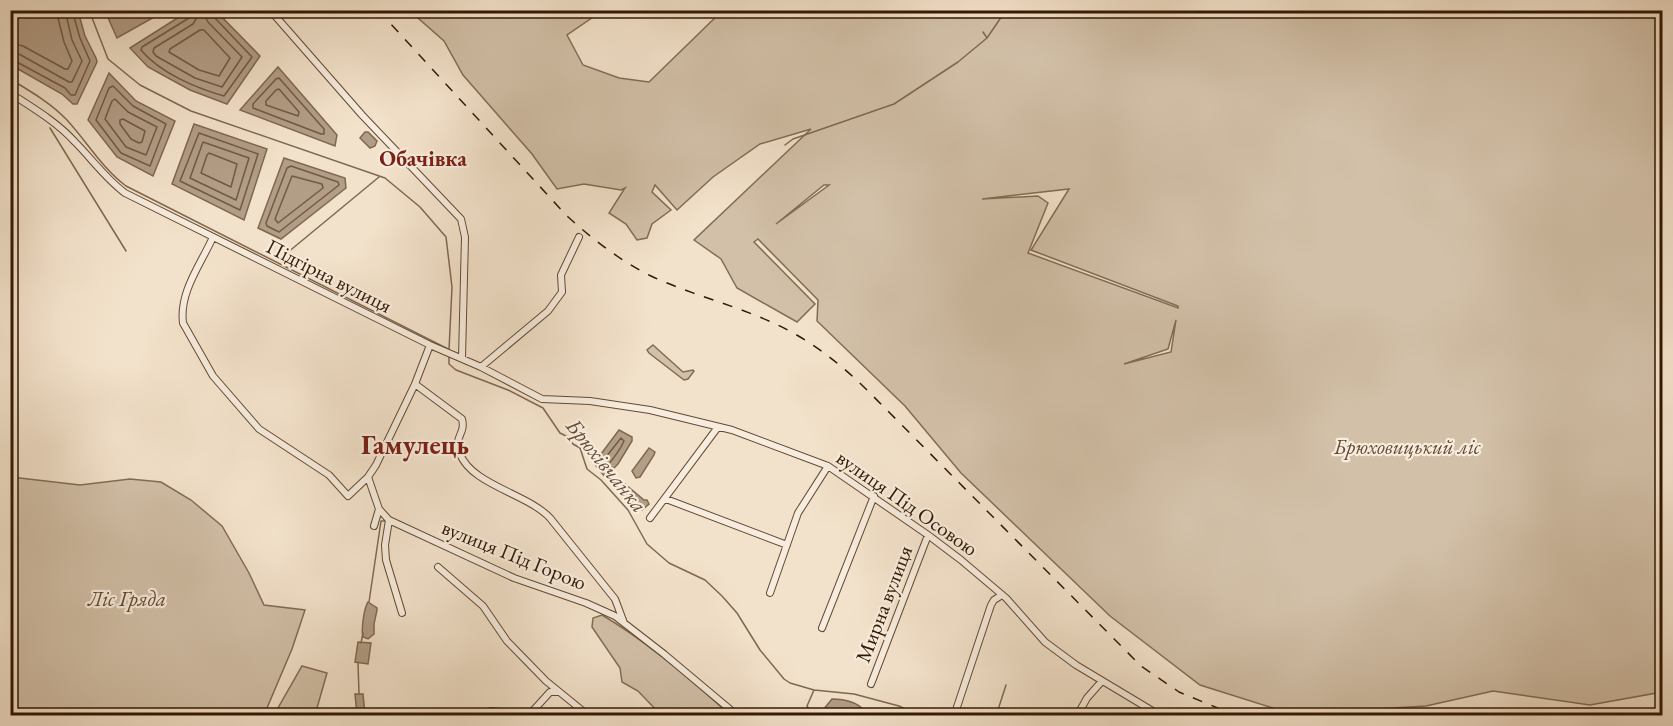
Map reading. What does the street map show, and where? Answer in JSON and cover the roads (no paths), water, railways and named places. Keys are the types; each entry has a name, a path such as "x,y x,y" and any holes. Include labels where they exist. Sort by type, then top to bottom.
{"street":[{"path":"270,10 362,115 461,219 465,237 459,357"},
{"name":"Підгірна вулиця","path":"10,93 56,124 111,182 125,193 445,351"},
{"path":"213,237 189,286 182,314 183,323 213,376 259,429 329,475 348,496 368,477 376,465 415,384 430,345"},
{"path":"481,367 548,311 562,292 561,275 579,237"},
{"name":"вулиця Під Осовою","path":"445,351 542,399 590,401 639,407 718,427 828,466 928,535 1002,595 1045,642 1076,665 1161,716"},
{"path":"415,384 462,419 463,429 457,444 461,458 475,472 493,484 541,508 615,599 624,623"},
{"path":"650,518 718,427"},
{"path":"770,594 798,513 828,466"},
{"path":"368,477 379,509 389,520 385,545 386,560 402,613"},
{"path":"822,628 874,496"},
{"path":"666,499 787,545"},
{"path":"374,526 379,509"},
{"name":"вулиця Під Горою","path":"389,520 514,578 586,603 615,616 738,716"},
{"name":"Мирна вулиця","path":"871,684 928,535"},
{"path":"438,567 483,606 507,641 558,692 589,716"},
{"path":"954,716 991,605 1002,595"},
{"path":"1077,716 1087,698 1102,681"},
{"path":"491,711 530,714 550,692 558,692"}],"water":[{"path":"11,10 78,11 85,36 97,62 77,104 73,104 62,94 11,65"},
{"path":"190,10 216,11 260,56 227,104 190,90 148,67 130,48"},
{"path":"105,11 165,11 117,38"},
{"path":"278,67 337,135 335,146 240,110"},
{"path":"109,73 136,101 175,121 153,176 117,157 88,120"},
{"path":"194,124 267,149 244,220 172,184"},
{"path":"365,132 377,141 375,146 370,148 360,138"},
{"path":"284,158 345,178 346,188 281,239 258,228"},
{"path":"619,430 632,437 632,441 618,464 605,477 595,462"},
{"path":"649,448 655,452 654,455 640,477 636,478 632,471"},
{"path":"625,484 649,504 642,510 621,489"},
{"path":"368,602 377,610 374,634 368,639 363,637 362,629"},
{"path":"358,642 371,643 368,664 355,662"},
{"path":"355,694 363,694 365,715 357,715"},
{"path":"832,699 854,703 865,711 865,715 827,715 823,710"}],"waterway":[{"path":"89,10 108,59 140,85 191,111 385,178 420,207 446,237 452,287 449,350"},
{"path":"785,145 793,139 894,104 958,62 987,38 1006,10"},
{"path":"983,32 987,38"},
{"path":"10,79 61,114 102,163 126,186 448,349"},
{"path":"50,128 126,251"},
{"path":"287,253 379,177"},
{"name":"Брюхівчанка","path":"449,355 449,364 456,370 508,390 543,408 560,433 580,448 587,469 601,480 628,510 647,544 669,563 705,580 722,596 737,613 760,650 784,679 814,690 854,694 899,706 920,716"},
{"path":"369,602 381,521 385,521"},
{"path":"361,643 363,633"},
{"path":"358,663 359,694"},
{"path":"996,716 1006,685"},
{"path":"813,716 807,706 814,690"}],"railway":[{"path":"378,10 566,215 606,249 651,276 778,325 805,340 844,368 1141,666 1179,692 1237,716"}],"district":[{"name":"Обачівка","path":"423,158"},
{"name":"Гамулець","path":"415,445"}],"park label":[{"name":"Брюховицький ліс","path":"1407,447"},
{"name":"Ліс Гряда","path":"127,599"}]}
